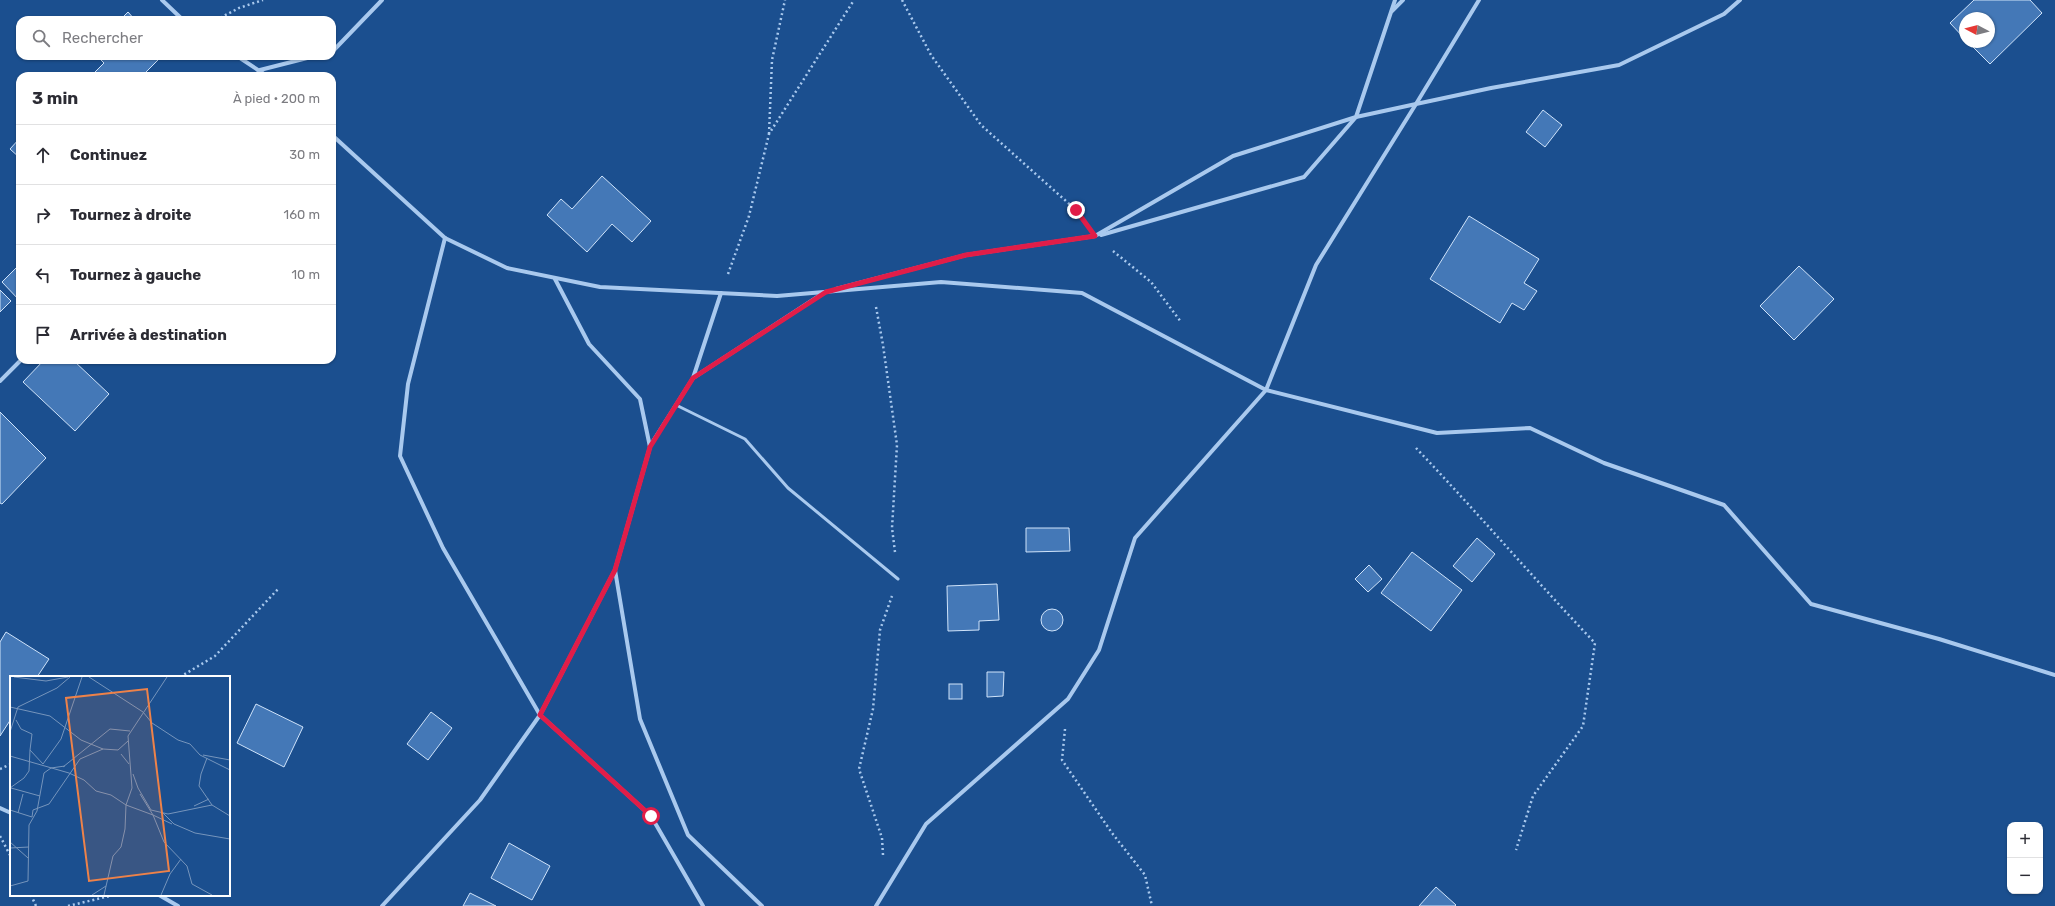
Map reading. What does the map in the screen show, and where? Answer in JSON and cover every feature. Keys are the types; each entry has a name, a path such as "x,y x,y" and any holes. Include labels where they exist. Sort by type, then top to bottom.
{"street":[{"path":"162,0 179,16"},
{"path":"336,48 382,0"},
{"path":"693,378 826,292 966,255 1095,236 1304,177 1356,117 1389,14 1395,0"},
{"path":"1389,14 1403,0"},
{"path":"876,906 926,824 1068,700 1099,650 1136,538 1266,390 1316,265 1416,104 1478,0"},
{"path":"1095,236 1234,156 1356,117 1491,88 1619,65 1724,14 1740,0"},
{"path":"243,60 262,72"},
{"path":"260,70 299,60"},
{"path":"336,139 445,238 507,268 600,287 777,296 941,282 1082,293 1266,390 1437,433 1530,428 1604,463 1724,505 1811,604 1939,639 2055,675"},
{"path":"445,238 408,384 400,456 443,548 540,715 651,816 703,906"},
{"path":"555,279 589,344 640,399 650,447"},
{"path":"382,906 480,800 540,715 615,570 650,447 693,378 721,293"},
{"path":"0,381 17,364"},
{"path":"615,570 640,719 688,835 762,906"},
{"path":"0,808 10,813"},
{"path":"161,896 178,906"}],"lane":[{"path":"676,405 745,439 788,488 898,580"}],"path":[{"path":"224,16 239,8 263,0"},
{"path":"721,293 749,216 769,134 772,60 785,0"},
{"path":"769,134 854,0"},
{"path":"902,0 931,55 981,125 1076,210 1095,236 1151,282 1183,325"},
{"path":"1389,421 1481,517 1530,575 1595,643 1583,726 1533,796 1516,850"},
{"path":"182,676 215,656 279,588"},
{"path":"1068,700 1062,760 1112,833 1145,875 1152,906"},
{"path":"0,769 10,764"},
{"path":"0,836 10,855"},
{"path":"31,896 36,906"},
{"path":"68,906 110,896"}],"building":[{"path":"1974,0 2030,0 2042,13 1990,64 1974,48 1995,48 1995,12 1961,12"},
{"path":"128,12 132,16 124,16"},
{"path":"1959,14 1959,33 1950,23"},
{"path":"101,60 158,60 146,72 95,72 104,63"},
{"path":"1543,110 1562,125 1545,147 1526,132"},
{"path":"16,142 16,154 10,149"},
{"path":"602,176 651,221 632,242 612,224 587,252 547,215 561,199 572,209"},
{"path":"1469,216 1539,259 1524,283 1537,291 1524,310 1512,303 1500,323 1430,279"},
{"path":"1799,266 1834,299 1794,340 1760,306"},
{"path":"16,268 16,297 2,282"},
{"path":"0,290 11,301 0,312"},
{"path":"40,364 77,364 109,394 75,431 23,382"},
{"path":"0,412 46,458 2,504 0,503"},
{"path":"1026,528 1069,528 1070,551 1026,552"},
{"path":"1477,538 1495,554 1472,582 1453,566"},
{"path":"1412,552 1462,590 1431,631 1381,593"},
{"path":"1369,565 1382,579 1368,592 1355,579"},
{"path":"997,584 999,620 979,621 979,630 948,631 947,586"},
{"path":"1052,609 1060,612 1063,620 1060,628 1052,631 1044,628 1041,620 1044,612"},
{"path":"6,632 49,659 38,676 10,676 10,721 0,736 0,642"},
{"path":"987,672 1004,672 1003,696 987,697"},
{"path":"949,684 962,684 962,699 949,699"},
{"path":"256,704 303,727 284,767 237,743"},
{"path":"431,712 452,728 428,760 407,744"},
{"path":"509,843 550,866 532,900 491,878"},
{"path":"1436,887 1456,905 1419,906"},
{"path":"470,893 496,906 463,906"}],"route":[{"path":"651,816 540,715 615,570 650,447 693,378 826,292 966,255 1095,236 1076,210"}]}
